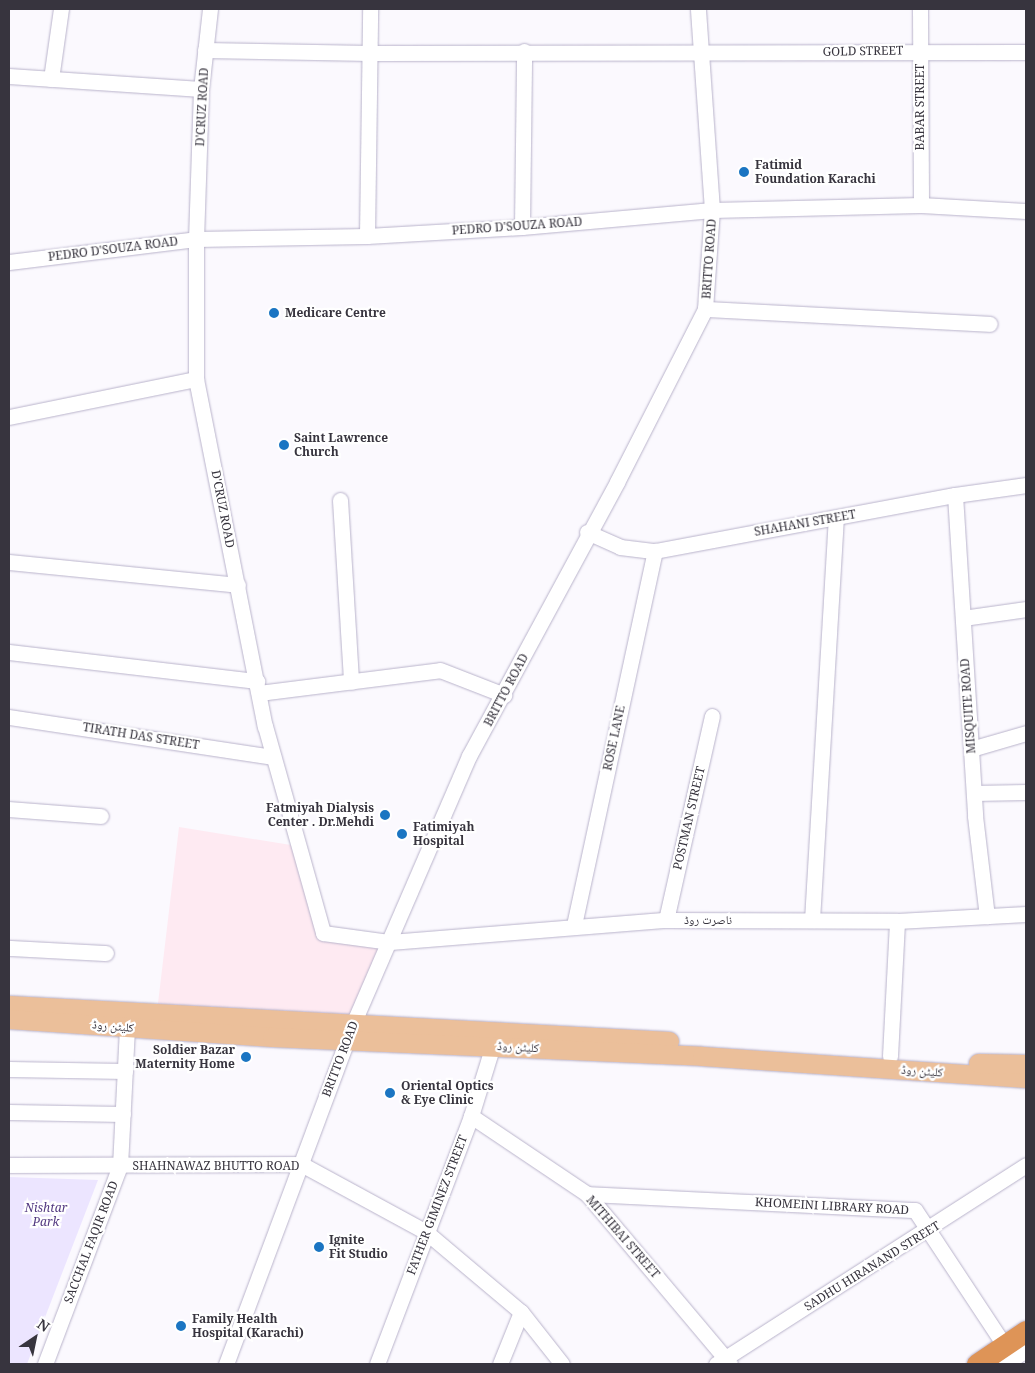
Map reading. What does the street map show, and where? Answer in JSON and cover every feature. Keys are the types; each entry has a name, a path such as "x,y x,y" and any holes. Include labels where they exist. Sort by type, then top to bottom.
{"highway":[{"path":"977,1364 1005,1355 1026,1331"}],"main road":[{"name":"کلیٹن روڈ","path":"9,1006 493,1045 1026,1078"},
{"name":"کلیٹن روڈ","path":"9,1019 127,1027 350,1032 497,1030 1026,1064"}],"street":[{"path":"51,79 61,9"},
{"name":"D'CRUZ ROAD","path":"210,9 201,88 196,238 196,379 273,757 322,934 390,942"},
{"path":"367,236 370,9"},
{"name":"BRITTO ROAD","path":"226,1364 350,1032 469,756 504,695 587,532 617,482 705,309 712,210 698,9"},
{"name":"BABAR STREET","path":"920,9 921,205"},
{"name":"GOLD STREET","path":"205,50 370,53 524,51 700,53 1026,52"},
{"path":"522,227 524,51"},
{"path":"9,76 201,88"},
{"name":"PEDRO D'SOUZA ROAD","path":"9,262 196,238 367,236 522,227 712,210 921,205 1026,211"},
{"path":"705,309 990,324"},
{"path":"9,417 196,379"},
{"name":"SHAHANI STREET","path":"587,532 620,547 654,551 955,495 1026,485"},
{"name":"MISQUITE ROAD","path":"955,495 974,793 987,916"},
{"path":"340,500 351,682"},
{"path":"812,920 836,518"},
{"name":"ROSE LANE","path":"574,925 654,551"},
{"path":"9,562 238,585"},
{"path":"962,618 1026,609"},
{"path":"9,652 258,687 351,682 440,670 504,695"},
{"name":"POSTMAN STREET","path":"666,920 712,716"},
{"name":"TIRATH DAS STREET","path":"9,717 273,757"},
{"path":"971,749 1026,733"},
{"path":"974,793 1026,792"},
{"path":"9,809 100,816"},
{"name":"ناصرت روڈ","path":"390,942 574,925 666,920 897,921 1026,914"},
{"path":"890,1056 897,921"},
{"path":"9,948 106,953"},
{"name":"SACCHAL FAQIR ROAD","path":"45,1364 120,1166 127,1027"},
{"name":"FATHER GIMINEZ STREET","path":"377,1364 471,1116 493,1045"},
{"path":"9,1069 125,1071"},
{"path":"9,1112 123,1114"},
{"name":"MITHIBAI STREET","path":"471,1116 587,1194 724,1362"},
{"name":"SHAHNAWAZ BHUTTO ROAD","path":"9,1166 301,1164 426,1232 521,1312 562,1364"},
{"name":"SADHU HIRANAND STREET","path":"724,1362 1026,1165"},
{"name":"KHOMEINI LIBRARY ROAD","path":"587,1194 915,1210 930,1229 1005,1355"},
{"path":"500,1364 521,1312"},
{"path":"1005,1355 1026,1350"}],"shaded area":[{"path":"179,827 297,846 322,934 390,942 350,1024 156,1020"}],"green space":[{"name":"Nishtar Park","path":"9,1177 98,1180 27,1364 9,1364"}],"place":[{"name":"Fatimid Foundation Karachi","path":"744,172"},
{"name":"Medicare Centre","path":"274,313"},
{"name":"Saint Lawrence Church","path":"284,445"},
{"name":"Fatmiyah Dialysis Center . Dr.Mehdi","path":"385,815"},
{"name":"Fatimiyah Hospital","path":"402,834"},
{"name":"Soldier Bazar Maternity Home","path":"246,1057"},
{"name":"Oriental Optics & Eye Clinic","path":"390,1093"},
{"name":"Ignite Fit Studio","path":"319,1247"},
{"name":"Family Health Hospital (Karachi)","path":"181,1326"}]}
